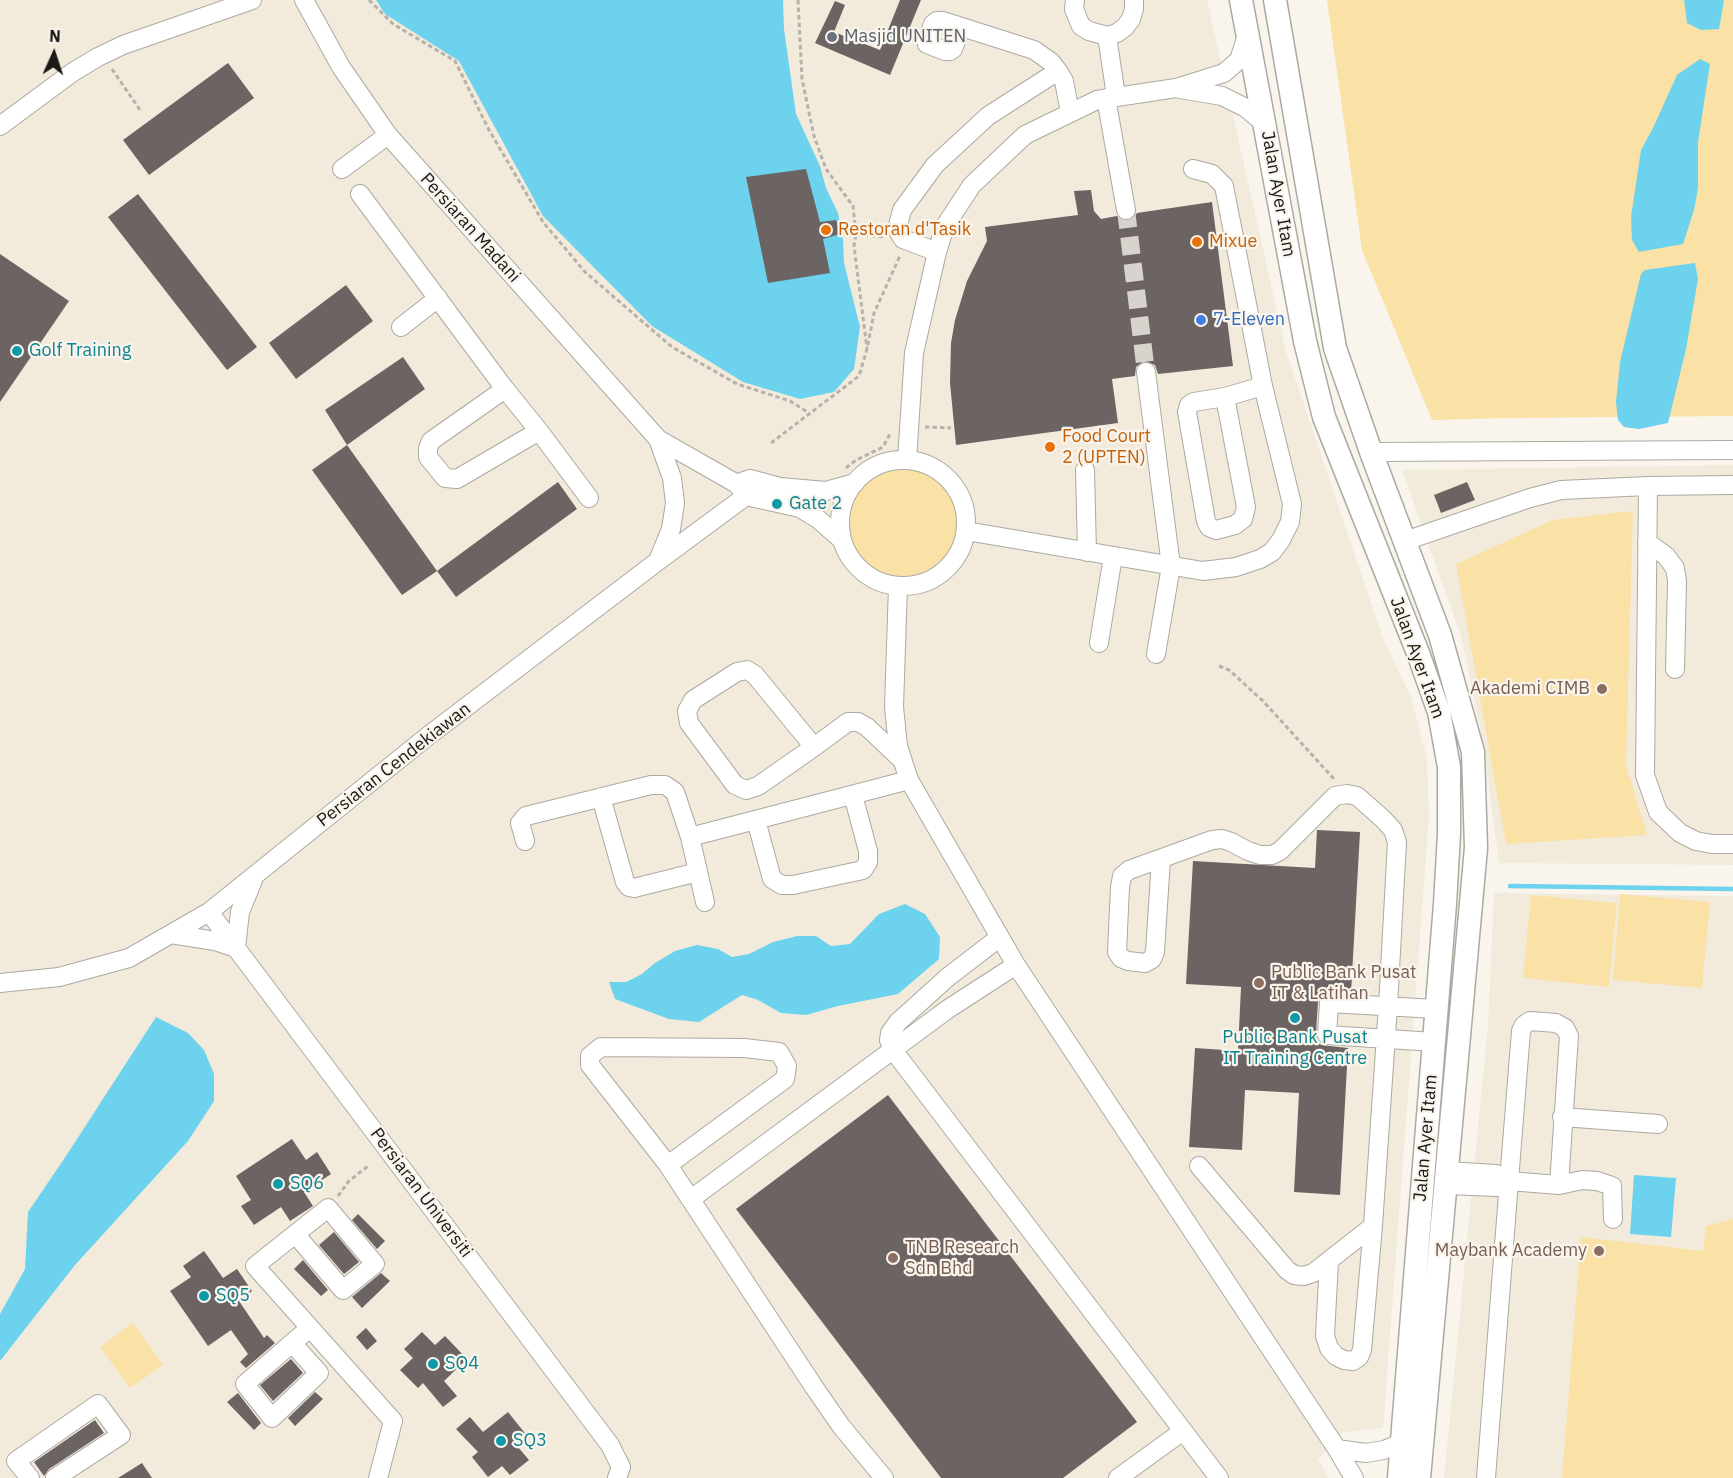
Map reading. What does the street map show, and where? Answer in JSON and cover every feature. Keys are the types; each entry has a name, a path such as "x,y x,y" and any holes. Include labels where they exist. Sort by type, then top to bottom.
{"main road":[{"name":"Jalan Ayer Itam","path":"1241,0 1305,341 1324,417 1414,642 1439,712 1449,766 1449,834 1399,1478"},
{"name":"Jalan Ayer Itam","path":"1275,0 1335,348 1371,452 1440,634 1473,752 1476,848 1419,1478"}],"street":[{"path":"0,126 73,72 98,57 123,45 252,0"},
{"name":"Persiaran Madani","path":"304,0 341,67 388,135 658,439"},
{"path":"1075,0 1074,9 1082,26 1089,32 1107,36 1125,27 1131,19 1134,0"},
{"path":"961,28 1034,50 1051,62 1064,81 1070,113"},
{"path":"908,460 914,353 937,252 945,226 972,184 1024,135 1097,100 1176,88 1224,73 1239,60 1247,35"},
{"path":"1107,36 1111,97 1126,210"},
{"path":"937,252 905,240 897,229 902,210 935,165 988,116 1058,71"},
{"path":"1176,88 1222,96 1246,108 1265,124"},
{"path":"342,169 388,135"},
{"path":"966,531 1203,571 1236,567 1260,559 1272,552 1281,540 1290,522 1292,504 1263,387 1224,186 1212,174 1193,169"},
{"path":"360,194 589,498"},
{"path":"401,327 438,298"},
{"path":"1146,372 1171,566 1156,654"},
{"path":"1225,397 1246,507 1243,519 1235,525 1216,530 1209,527 1206,521 1187,412 1189,405 1263,387"},
{"path":"505,389 431,441 428,457 445,478 457,479 539,431"},
{"path":"658,439 744,486 800,508 818,519 842,540 851,558 876,580 898,586 920,584 939,575 954,561 960,551 966,531 965,508 956,488 939,472 919,462 896,461 873,468 847,478 826,491 744,486"},
{"path":"658,439 672,478 675,503 671,529 658,561"},
{"path":"1371,452 1733,450"},
{"path":"1085,470 1087,552"},
{"path":"842,540 841,515 847,478"},
{"path":"1405,541 1530,498 1561,490 1733,485"},
{"name":"Persiaran Cendekiawan","path":"0,984 59,977 129,958 209,912 428,736 658,561 744,486"},
{"path":"1648,486 1645,775 1658,812 1680,833 1712,844 1733,844"},
{"path":"1645,668 1680,669 1676,568 1666,556 1647,542"},
{"path":"1099,643 1113,556"},
{"path":"898,586 894,707 898,746 909,780 1016,965 1354,1478"},
{"path":"814,747 755,675 747,670 737,672 693,700 687,711 689,723 735,785 746,790 758,786 814,747 848,722 858,722 867,727 903,760"},
{"path":"690,837 909,780"},
{"path":"525,841 520,824 526,816 651,785 665,785 675,792 690,837 705,902"},
{"path":"1161,859 1155,952 1152,959 1145,963 1128,961 1121,958 1117,951 1120,887 1122,876 1129,870 1212,840 1222,839 1260,855 1272,855 1280,851 1335,796 1347,794 1357,796 1393,830 1397,842 1389,1006 1373,1226 1362,1350 1359,1357 1353,1361 1336,1356 1329,1348 1325,1336 1329,1261"},
{"path":"756,820 772,879 782,885 794,885 863,870 868,862 868,851 853,795"},
{"path":"601,797 625,882 629,887 634,888 698,872"},
{"path":"171,934 215,941 236,948 240,912 255,875"},
{"name":"Persiaran Universiti","path":"209,912 610,1445 621,1467 617,1478"},
{"path":"1000,937 948,977 898,1022 890,1033 889,1040 893,1050 1220,1478"},
{"path":"691,1199 948,1010 1016,965"},
{"path":"1434,1042 1327,1035 1329,1003 1436,1009"},
{"path":"1486,1478 1521,1031 1530,1021 1556,1023 1566,1028 1569,1036 1559,1185"},
{"path":"668,1165 785,1080 787,1066 779,1052 744,1048 601,1047 590,1056 590,1065 668,1165 814,1387 841,1426 884,1478"},
{"path":"1562,1117 1658,1124"},
{"path":"1199,1166 1287,1270 1294,1275 1313,1274 1373,1226"},
{"path":"1446,1178 1496,1174 1509,1181 1559,1185 1581,1180 1598,1181 1612,1186 1613,1220"},
{"path":"296,1235 343,1290 375,1264 328,1208 255,1266 393,1421 378,1478"},
{"path":"292,1343 310,1328"},
{"path":"30,1478 16,1461 98,1404 121,1435 55,1478"},
{"path":"1119,1478 1183,1431"},
{"path":"1337,1449 1366,1453 1384,1450 1401,1443"}],"path":[{"path":"369,0 393,24 455,61 489,130 543,222 585,272 672,347 737,384 790,401 809,413"},
{"path":"798,0 802,79 814,136 826,170 853,206 856,234 854,246 867,349"},
{"path":"110,66 140,110"},
{"path":"771,443 859,376 874,313 905,240 856,234"},
{"path":"847,478 856,460 883,447 894,427 951,428"},
{"path":"1219,666 1229,670 1271,710 1347,794"},
{"path":"349,1181 368,1166"}],"shaded area":[{"path":"0,0 1207,0 1286,351 1384,641 1411,697 1427,758 1429,816 1383,1428 1344,1432 1318,1459 1329,1478 0,1478"},
{"path":"1327,0 1733,0 1733,416 1432,420 1362,250"},
{"name":"Akademi CIMB","path":"1733,465 1733,865 1499,863 1483,742 1461,636 1402,470"},
{"path":"903,468 924,472 941,484 953,501 957,522 953,543 941,560 924,572 903,576 882,572 865,560 853,543 849,522 853,501 865,484 882,472"},
{"path":"1633,511 1626,765 1647,835 1506,844 1456,564 1553,520"},
{"name":"Maybank Academy","path":"1494,893 1733,896 1733,1478 1444,1478 1488,1024"},
{"path":"1620,894 1710,902 1702,988 1613,980"},
{"path":"1531,895 1617,903 1609,987 1523,978"},
{"path":"1733,1219 1733,1478 1562,1478 1581,1237 1703,1251 1706,1226"},
{"path":"133,1323 163,1365 130,1388 100,1347"}],"water":[{"path":"376,0 783,0 784,29 796,114 838,213 843,239 844,263 860,327 854,369 834,392 800,399 743,382 652,326 543,216 459,61 385,14"},
{"path":"1684,0 1724,0 1719,29 1701,30 1687,23"},
{"path":"1700,59 1710,64 1698,142 1698,188 1694,210 1683,244 1639,252 1632,240 1631,217 1641,150 1677,75"},
{"path":"1695,263 1698,279 1686,349 1668,423 1639,429 1624,427 1618,420 1616,402 1620,362 1641,274 1645,270"},
{"path":"905,904 925,914 940,937 939,959 898,994 806,1015 781,1013 758,1000 742,995 699,1022 669,1019 615,999 609,982 626,982 675,951 697,945 718,949 732,957 749,954 773,942 797,936 816,936 831,946 850,944 879,914"},
{"path":"156,1017 188,1033 204,1050 214,1074 214,1101 188,1141 75,1265 0,1361 0,1314 25,1269 28,1212"},
{"path":"1634,1175 1676,1178 1671,1237 1630,1234"}],"building":[{"name":"Masjid UNITEN","path":"900,0 921,0 890,75 815,43 835,1 845,5 834,32 880,50"},
{"path":"228,63 254,98 149,175 123,140"},
{"path":"806,169 820,222 836,220 840,234 823,239 830,273 768,283 746,177"},
{"path":"1091,190 1094,211 1101,219 1117,216 1127,221 1133,219 1137,213 1212,202 1233,366 1158,374 1155,365 1144,361 1136,367 1135,376 1112,379 1118,423 956,445 950,383 951,343 955,320 967,281 987,241 985,227 1078,215 1074,191"},
{"path":"138,194 257,347 227,370 108,217"},
{"name":"Golf Training","path":"0,254 69,301 0,402"},
{"path":"346,285 373,321 296,379 269,343"},
{"path":"403,357 425,389 347,445 325,410"},
{"path":"347,445 437,571 402,595 312,470"},
{"path":"558,482 577,509 456,597 437,571"},
{"path":"1467,482 1475,500 1441,513 1434,495"},
{"name":"Public Bank Pusat IT Training Centre","path":"1317,830 1360,832 1351,993 1329,992 1320,996 1316,1034 1321,1045 1348,1048 1340,1195 1294,1192 1299,1093 1245,1090 1242,1150 1189,1147 1195,1048 1238,1051 1241,987 1186,984 1193,861 1315,868"},
{"path":"888,1095 1137,1422 1063,1478 941,1478 736,1209"},
{"name":"SQ6","path":"292,1139 306,1160 317,1152 331,1174 304,1192 313,1206 290,1221 281,1207 254,1225 241,1206 251,1200 236,1176"},
{"path":"358,1214 385,1241 377,1249 352,1220"},
{"path":"334,1232 359,1262 344,1274 319,1245"},
{"name":"SQ5","path":"204,1251 223,1278 237,1269 252,1291 239,1301 264,1338 267,1335 275,1343 246,1368 240,1362 248,1354 231,1330 208,1346 170,1291 191,1277 183,1266"},
{"path":"303,1260 328,1290 321,1296 294,1269"},
{"path":"381,1273 390,1281 362,1308 352,1297"},
{"path":"366,1328 377,1341 367,1350 356,1337"},
{"name":"SQ4","path":"422,1332 435,1345 445,1336 467,1359 444,1381 457,1396 443,1407 423,1383 418,1388 400,1370 413,1358 404,1349"},
{"path":"291,1359 303,1373 273,1401 260,1385"},
{"path":"315,1392 323,1399 295,1426 288,1418"},
{"path":"238,1393 261,1423 254,1430 227,1402"},
{"name":"SQ3","path":"508,1412 528,1437 517,1446 529,1460 510,1475 502,1466 488,1477 472,1457 478,1452 456,1429 470,1417 483,1432"},
{"path":"95,1420 104,1433 49,1469 44,1476 34,1462"},
{"path":"142,1463 152,1478 118,1478"}],"waterway":[{"path":"1510,886 1733,889"}],"tunnel":[{"path":"1126,210 1146,372"}],"place":[{"name":"Masjid UNITEN","path":"832,37"},
{"name":"Restoran d'Tasik","path":"826,230"},
{"name":"Mixue","path":"1197,242"},
{"name":"7-Eleven","path":"1201,320"},
{"name":"Golf Training","path":"17,351"},
{"name":"Food Court 2 (UPTEN)","path":"1050,447"},
{"name":"Gate 2","path":"777,504"},
{"name":"Akademi CIMB","path":"1602,689"},
{"name":"Public Bank Pusat IT & Latihan","path":"1259,983"},
{"name":"Public Bank Pusat IT Training Centre","path":"1295,1018"},
{"name":"SQ6","path":"278,1184"},
{"name":"Maybank Academy","path":"1599,1251"},
{"name":"TNB Research Sdn Bhd","path":"893,1258"},
{"name":"SQ5","path":"204,1296"},
{"name":"SQ4","path":"433,1364"},
{"name":"SQ3","path":"501,1441"}]}
